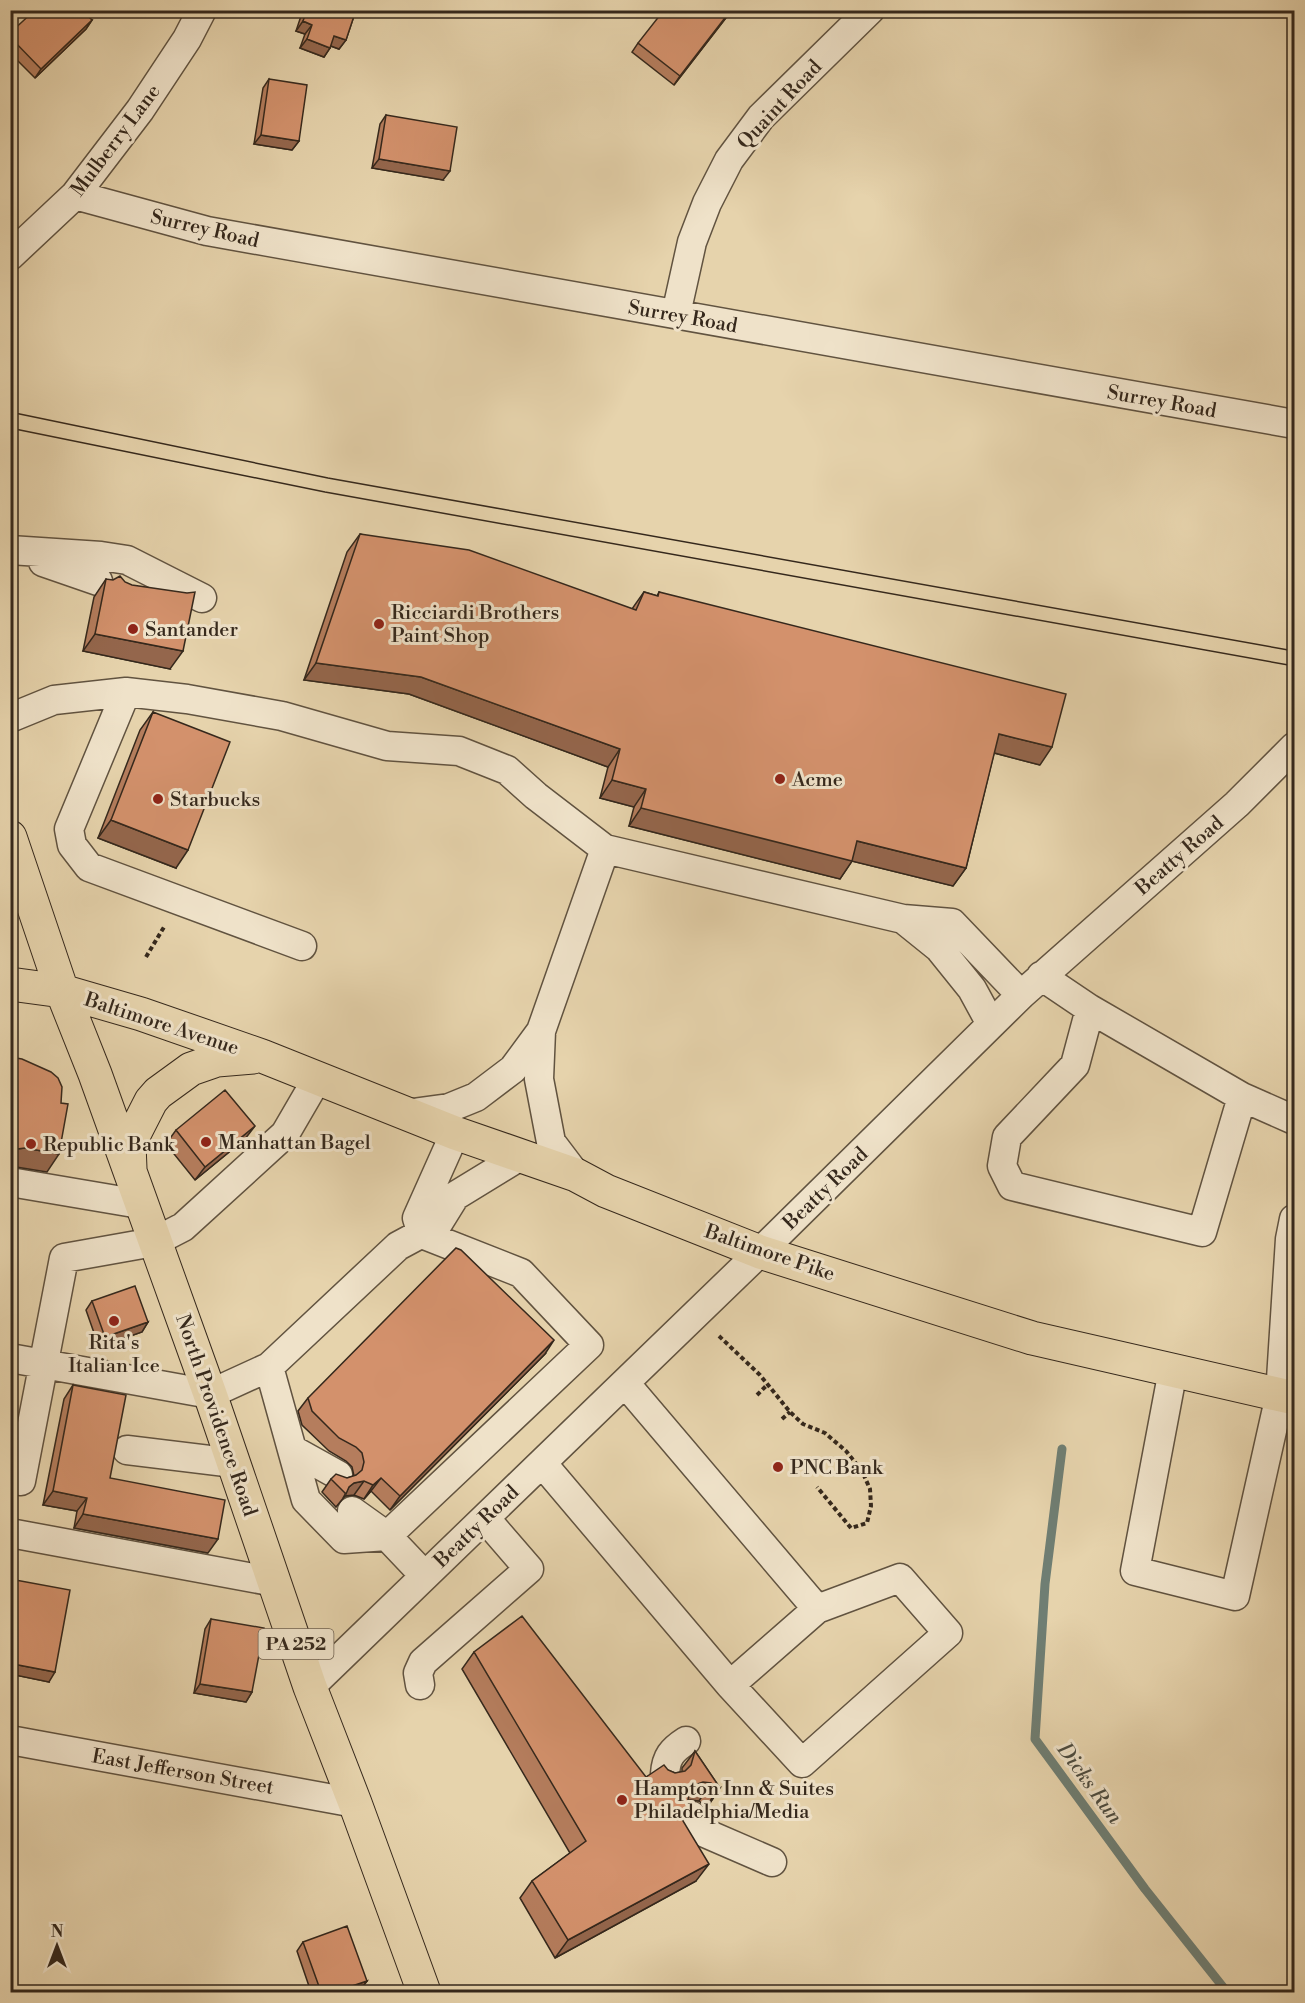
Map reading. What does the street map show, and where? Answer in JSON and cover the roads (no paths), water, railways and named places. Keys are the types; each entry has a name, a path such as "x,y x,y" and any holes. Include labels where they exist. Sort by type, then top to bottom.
{"main road":[{"name":"North Providence Road","path":"10,837 62,991 95,1074 210,1394 310,1687 424,1992"},
{"name":"Baltimore Avenue","path":"10,984 62,991 141,1014 262,1056"},
{"name":"Baltimore Pike","path":"262,1056 405,1114 576,1175 606,1191 760,1252 1032,1338 1287,1397"},
{"path":"135,1189 129,1144 151,1101 158,1093 191,1069 217,1060 262,1056"}],"street":[{"name":"Mulberry Lane","path":"10,255 75,195 140,110 187,39 202,10"},
{"name":"Quaint Road","path":"676,314 692,242 707,203 729,160 761,117 870,10"},
{"name":"Surrey Road","path":"75,195 207,231 1294,424"},
{"path":"10,550 127,560 202,598 110,584 10,550"},
{"path":"10,718 54,700 126,692 187,699 282,716 387,746 459,751 507,770 605,849 903,919 952,922 1031,986 1090,1009 1242,1097 1294,1120"},
{"path":"126,692 69,829 72,845 89,867 302,946"},
{"name":"Beatty Road","path":"310,1687 760,1252 991,1024 1292,753"},
{"path":"576,1175 551,1142 539,1079 541,1031 605,849"},
{"path":"903,919 939,948 972,989 991,1024"},
{"path":"1090,1009 1076,1065 1007,1137 1002,1166 1012,1186 1202,1232 1242,1097"},
{"path":"405,1114 448,1108 476,1097 513,1069 541,1031"},
{"path":"21,1481 64,1258 154,1242 183,1227 285,1134 317,1079"},
{"path":"422,1234 417,1218 456,1133"},
{"path":"10,1358 210,1394 268,1367 398,1246 437,1225 455,1196 522,1155"},
{"path":"10,1182 135,1189"},
{"path":"1173,1370 1135,1571 1235,1596 1287,1397 1290,1239 1294,1219"},
{"path":"268,1367 306,1500 344,1539 387,1536 589,1345 521,1273 422,1234"},
{"path":"625,1383 817,1609"},
{"path":"127,1450 234,1463"},
{"path":"293,1450 333,1481"},
{"path":"542,1463 730,1685 802,1763 948,1633 900,1578 817,1609 730,1685"},
{"path":"358,1505 424,1575"},
{"path":"420,1685 418,1673 423,1662 529,1569 485,1518"},
{"path":"10,1533 275,1582"},
{"name":"East Jefferson Street","path":"10,1740 355,1803"},
{"path":"665,1774 666,1760 673,1749 686,1741"},
{"path":"692,1816 705,1833 772,1863"}],"waterway":[{"name":"Dicks Run","path":"1062,1449 1045,1584 1035,1739 1145,1889 1227,1992"}],"tram line":[{"path":"10,412 328,478 1294,651"},
{"path":"10,428 325,492 1294,666"}],"place":[{"name":"Ricciardi Brothers Paint Shop","path":"379,624"},
{"name":"Santander","path":"133,629"},
{"name":"Acme","path":"780,779"},
{"name":"Starbucks","path":"158,799"},
{"name":"Manhattan Bagel","path":"206,1142"},
{"name":"Republic Bank","path":"31,1144"},
{"name":"Rita's Italian Ice","path":"114,1321"},
{"name":"PNC Bank","path":"778,1467"},
{"name":"Hampton Inn & Suites Philadelphia/Media","path":"622,1800"}]}
